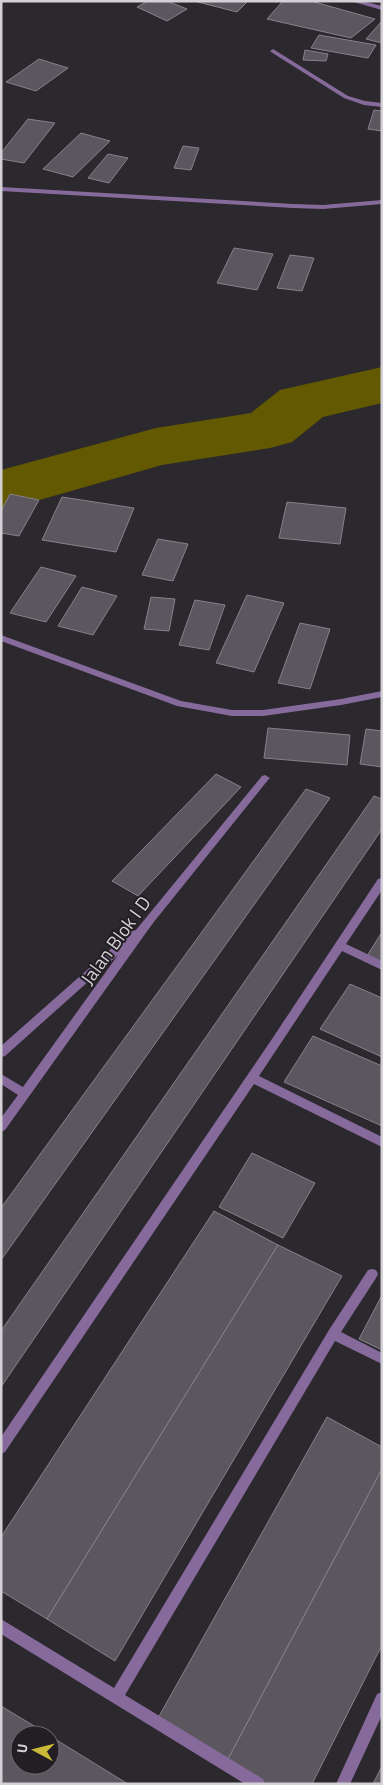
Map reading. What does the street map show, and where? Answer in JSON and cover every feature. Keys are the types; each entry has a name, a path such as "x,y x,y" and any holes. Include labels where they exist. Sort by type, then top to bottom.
{"street":[{"path":"352,1 382,8"},
{"path":"273,51 346,97 364,103 382,105"},
{"path":"1,189 293,206 324,207 382,202"},
{"path":"1,638 180,704 232,713 263,713 382,694"},
{"name":"Jalan Blok I D","path":"1,1127 149,920 265,778"},
{"path":"1,1448 382,882"},
{"path":"1,1053 149,920"},
{"path":"340,946 382,966"},
{"path":"251,1077 382,1142"},
{"path":"1,1078 25,1094"},
{"path":"116,1697 332,1334 372,1274"},
{"path":"332,1334 382,1359"},
{"path":"1,1626 258,1784"},
{"path":"343,1784 382,1699"}],"building":[{"path":"148,1 167,1 187,9 167,21 137,7"},
{"path":"194,1 248,1 237,12"},
{"path":"283,1 311,1 375,19 351,38 267,19"},
{"path":"382,21 382,43 366,39"},
{"path":"319,35 376,45 368,58 311,48"},
{"path":"305,50 328,54 326,61 303,60"},
{"path":"39,59 68,68 36,91 6,82"},
{"path":"374,110 382,111 382,131 368,129"},
{"path":"28,119 55,123 24,163 1,159 1,153"},
{"path":"81,133 110,141 73,177 43,169"},
{"path":"183,146 199,148 191,170 174,168"},
{"path":"108,154 128,158 109,183 88,178"},
{"path":"234,248 273,254 257,290 217,283"},
{"path":"290,255 314,258 302,291 277,288"},
{"path":"10,494 39,500 19,536 1,533 1,511"},
{"path":"62,497 134,508 116,552 42,540"},
{"path":"287,502 346,508 340,544 279,538"},
{"path":"158,539 188,544 173,581 142,575"},
{"path":"41,567 76,576 46,622 10,613"},
{"path":"82,587 117,596 93,635 58,626"},
{"path":"247,595 284,603 254,672 216,663"},
{"path":"151,597 175,599 169,631 144,629"},
{"path":"195,600 225,605 209,650 179,645"},
{"path":"300,623 330,629 310,689 278,683"},
{"path":"268,728 350,735 347,765 264,758"},
{"path":"366,729 382,731 382,767 360,764"},
{"path":"216,774 241,787 138,896 112,881"},
{"path":"306,789 330,798 1,1260 1,1208"},
{"path":"374,796 382,799 382,829 1,1387 1,1331"},
{"path":"382,932 382,962 367,956"},
{"path":"350,984 382,998 382,1057 320,1029"},
{"path":"313,1036 382,1066 382,1126 284,1082"},
{"path":"252,1153 315,1183 283,1238 219,1207"},
{"path":"214,1211 278,1245 47,1619 1,1591 1,1537"},
{"path":"278,1245 342,1276 115,1661 47,1619"},
{"path":"382,1295 382,1350 359,1339"},
{"path":"327,1417 382,1447 382,1469 227,1761 158,1718"},
{"path":"382,1469 382,1645 312,1784 265,1784 227,1761"},
{"path":"1,1706 32,1725 10,1725 10,1775 60,1775 60,1742 128,1784 1,1784"},
{"path":"382,1766 382,1784 373,1784"}],"waterway":[{"path":"1,491 156,447 270,429 302,403 382,385"}]}
